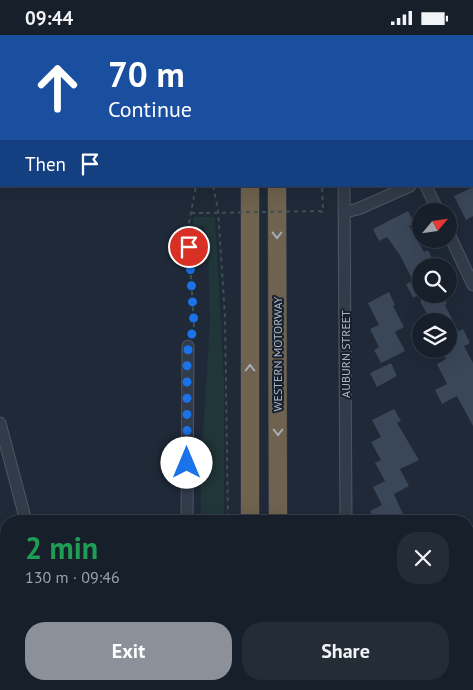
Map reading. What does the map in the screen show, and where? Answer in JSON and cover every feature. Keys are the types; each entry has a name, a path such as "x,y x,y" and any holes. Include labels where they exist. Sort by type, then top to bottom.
{"highway":[{"path":"250,187 250,515"},
{"name":"WESTERN MOTORWAY","path":"277,187 278,515"},
{"path":"277,207 282,187"}],"street":[{"name":"AUBURN STREET","path":"344,187 346,515"},
{"path":"345,212 358,209 408,187"},
{"path":"426,187 434,203"},
{"path":"456,248 473,285"},
{"path":"187,515 188,346"},
{"path":"0,423 24,515"}],"path":[{"path":"188,346 194,325 188,228 196,187"},
{"path":"213,187 218,209 225,317 228,515"},
{"path":"190,213 323,212 322,187"}],"green space":[{"path":"194,217 215,217 224,382 224,515 201,515 201,464 210,321 208,236 205,236 205,225 197,226 198,237 193,237"}],"building":[{"path":"473,187 473,216 466,220 454,196"},
{"path":"408,211 412,219 412,224 409,226 412,231 412,248 422,248 424,252 428,250 432,258 412,258 412,279 400,255 387,237 379,241 373,229"},
{"path":"412,281 412,296 406,284"},
{"path":"389,292 395,305 393,306 404,327 395,332 405,351 381,363 374,350 379,347 370,329 379,325 368,303"},
{"path":"421,303 446,303 445,305 449,313 427,313"},
{"path":"457,329 458,331 463,329 470,343 464,346 473,363 473,426 457,396 442,404 435,390 447,384 437,364 446,359 457,358"},
{"path":"391,363 397,376 377,387 370,373"},
{"path":"394,409 401,421 397,423 419,460 400,469 409,486 394,494 403,515 372,515 370,511 382,505 373,487 385,481 375,463 381,460 371,442 381,437 372,420"}],"route":[{"path":"187,463 187,354 194,332 189,247"}]}
